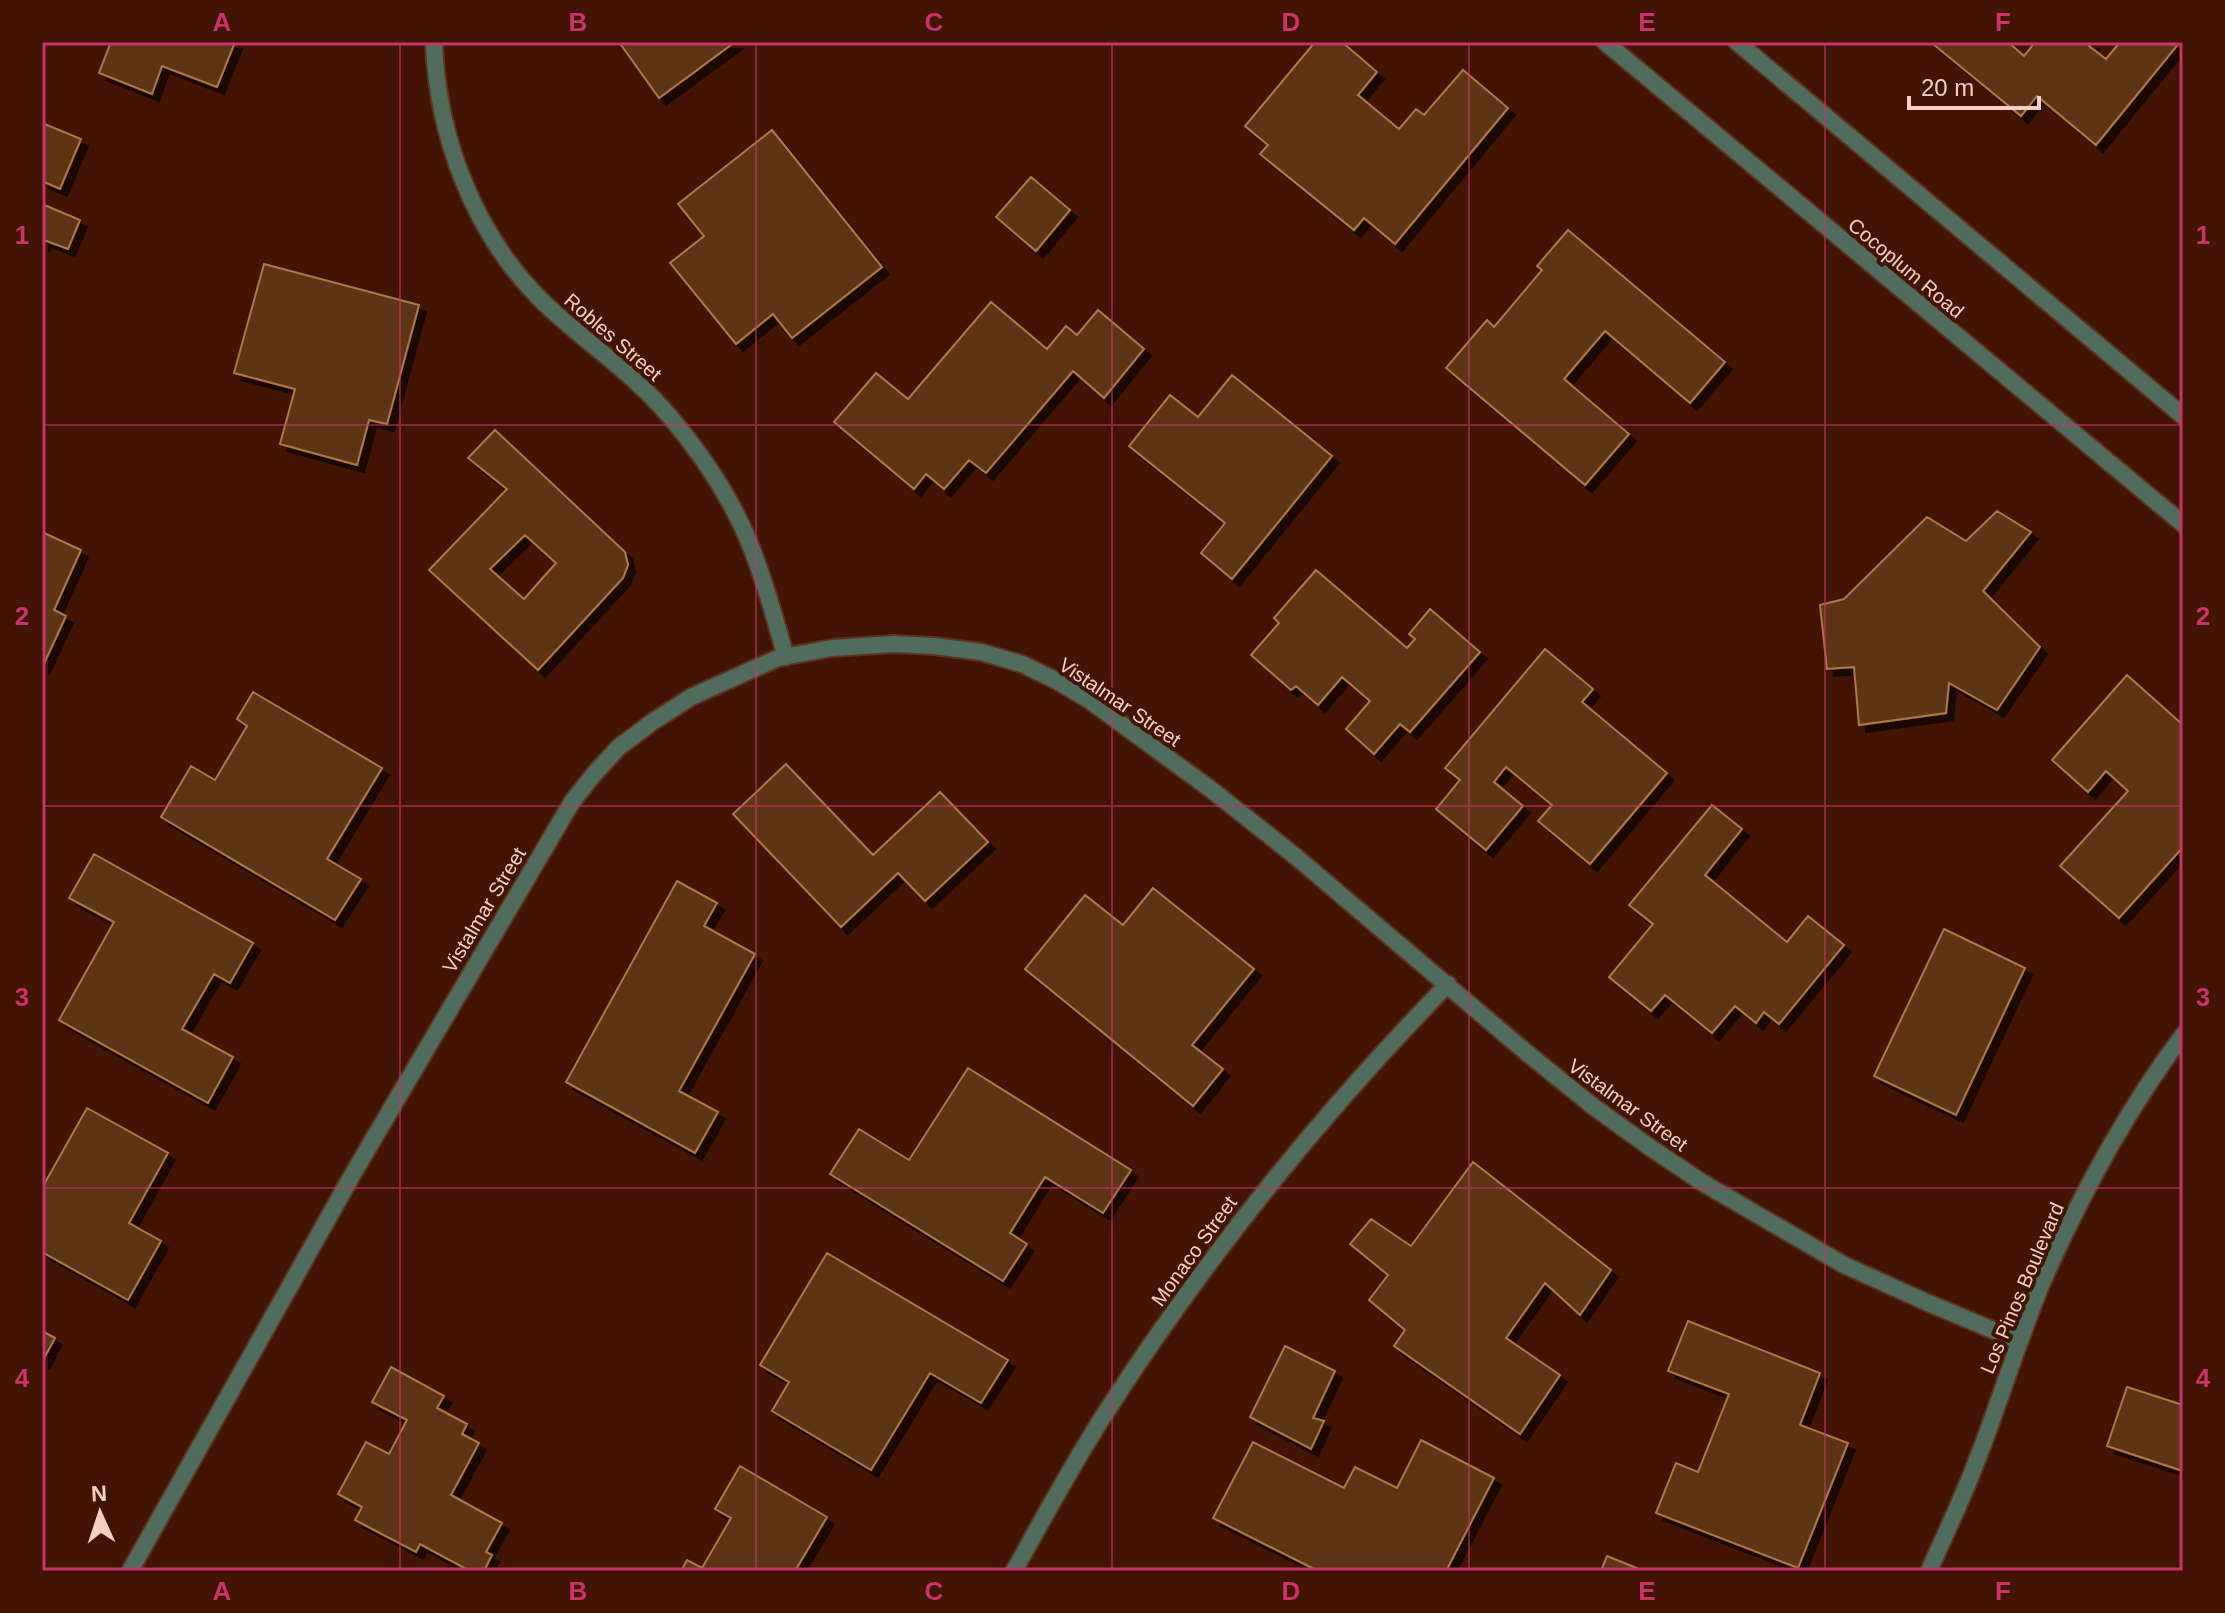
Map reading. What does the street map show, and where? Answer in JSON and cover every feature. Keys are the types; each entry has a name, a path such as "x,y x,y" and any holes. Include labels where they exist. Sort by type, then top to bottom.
{"street":[{"name":"Robles Street","path":"434,42 438,89 450,141 487,231 502,256 535,294 648,393 705,463 731,506 753,553 786,657"},
{"name":"Cocoplum Road","path":"1605,42 2183,524"},
{"path":"1737,42 2183,416"},
{"name":"Vistalmar Street","path":"130,1571 354,1172 572,802 619,747 691,697 778,658 832,648 894,644 981,652 1022,664 1057,681 1089,700 1213,791 1594,1107 1703,1183 1844,1265 2019,1341"},
{"name":"Monaco Street","path":"1014,1571 1106,1412 1222,1244 1354,1084 1448,984"},
{"name":"Los Pinos Boulevard","path":"1929,1571 1956,1513 2019,1341 2068,1227 2132,1111 2183,1035"}],"building":[{"path":"111,42 235,42 217,87 162,66 152,94 99,73"},
{"path":"619,42 735,42 659,98"},
{"path":"1315,42 1342,42 1377,72 1358,95 1399,129 1416,109 1424,115 1463,70 1508,108 1395,244 1364,218 1354,230 1260,154 1268,145 1245,126"},
{"path":"2008,42 2024,56 2035,42 2092,42 2089,46 2106,59 2120,42 2180,42 2096,145 2037,96 2021,116 1933,44"},
{"path":"42,123 81,139 60,189 42,181"},
{"path":"772,130 882,267 792,338 773,314 736,344 670,263 704,236 678,204"},
{"path":"1031,177 1070,210 1036,251 996,217"},
{"path":"42,204 80,220 68,249 44,240 42,245"},
{"path":"1568,230 1725,362 1690,403 1605,331 1564,379 1629,434 1585,485 1446,368 1487,320 1494,327 1542,270 1537,266"},
{"path":"264,264 419,305 387,424 369,420 357,465 280,444 295,389 234,373"},
{"path":"991,302 1047,349 1066,326 1077,335 1098,310 1144,349 1104,398 1073,371 986,473 969,460 944,489 926,474 914,489 834,422 876,373 908,399"},
{"path":"1232,375 1332,456 1232,579 1201,553 1225,523 1129,446 1170,395 1198,417"},
{"path":"495,430 625,552 628,565 623,578 538,670 429,570 507,489 468,458","holes":["525,535 556,563 524,599 490,569"]},
{"path":"1997,511 2031,532 1983,591 2040,647 1997,710 1949,683 1946,713 1859,725 1854,667 1827,669 1820,605 1844,599 1927,517 1966,541"},
{"path":"42,532 81,550 54,610 66,616 42,668"},
{"path":"1316,570 1407,648 1415,639 1409,634 1430,609 1480,652 1410,732 1400,724 1374,754 1346,729 1370,701 1342,677 1318,705 1296,686 1291,690 1251,655 1279,623 1274,618"},
{"path":"1545,649 1593,689 1582,702 1667,773 1590,864 1538,821 1552,805 1506,767 1494,782 1523,806 1486,850 1436,809 1460,780 1445,768"},
{"path":"2127,675 2183,725 2183,847 2119,918 2060,866 2128,791 2106,771 2088,792 2052,760"},
{"path":"253,692 382,768 327,859 361,879 335,920 161,817 191,766 215,780 247,726 237,719"},
{"path":"786,764 873,855 940,792 988,842 925,901 898,873 841,927 733,814"},
{"path":"1712,805 1742,829 1705,875 1787,942 1808,916 1844,945 1779,1024 1764,1012 1756,1023 1735,1006 1712,1033 1665,995 1651,1011 1609,977 1653,924 1629,905"},
{"path":"94,854 253,943 230,983 214,974 182,1029 233,1057 208,1103 59,1020 114,922 69,898"},
{"path":"677,881 717,903 704,926 755,954 679,1091 718,1112 695,1153 566,1082"},
{"path":"1153,888 1254,969 1192,1045 1223,1069 1193,1106 1025,969 1085,895 1123,925"},
{"path":"1944,929 2025,968 1956,1115 1874,1076"},
{"path":"968,1068 1131,1170 1103,1213 1045,1177 1010,1233 1027,1244 1003,1281 830,1174 859,1129 909,1160"},
{"path":"87,1108 168,1153 129,1223 161,1241 128,1300 42,1252 42,1188"},
{"path":"1473,1162 1611,1270 1580,1315 1545,1283 1506,1338 1560,1375 1520,1434 1394,1346 1405,1330 1369,1300 1388,1275 1350,1244 1371,1219 1411,1246"},
{"path":"827,1253 1008,1360 981,1403 930,1373 871,1470 772,1411 789,1382 760,1365"},
{"path":"1688,1321 1820,1373 1800,1425 1848,1443 1798,1568 1656,1513 1676,1463 1698,1472 1729,1394 1668,1371"},
{"path":"42,1331 55,1338 42,1362"},
{"path":"1285,1346 1335,1371 1313,1418 1324,1421 1311,1449 1250,1417"},
{"path":"391,1367 444,1396 437,1408 467,1424 462,1434 479,1443 451,1495 502,1523 486,1552 492,1555 484,1571 470,1571 420,1544 416,1552 355,1520 362,1507 338,1494 366,1442 389,1454 407,1420 372,1402"},
{"path":"2127,1387 2183,1405 2183,1471 2107,1446"},
{"path":"1421,1440 1494,1478 1446,1571 1318,1571 1213,1518 1253,1442 1344,1488 1355,1467 1397,1488"},
{"path":"740,1466 827,1517 795,1571 681,1571 687,1560 702,1568 731,1518 715,1509"},
{"path":"1607,1556 1644,1571 1601,1571"}]}
